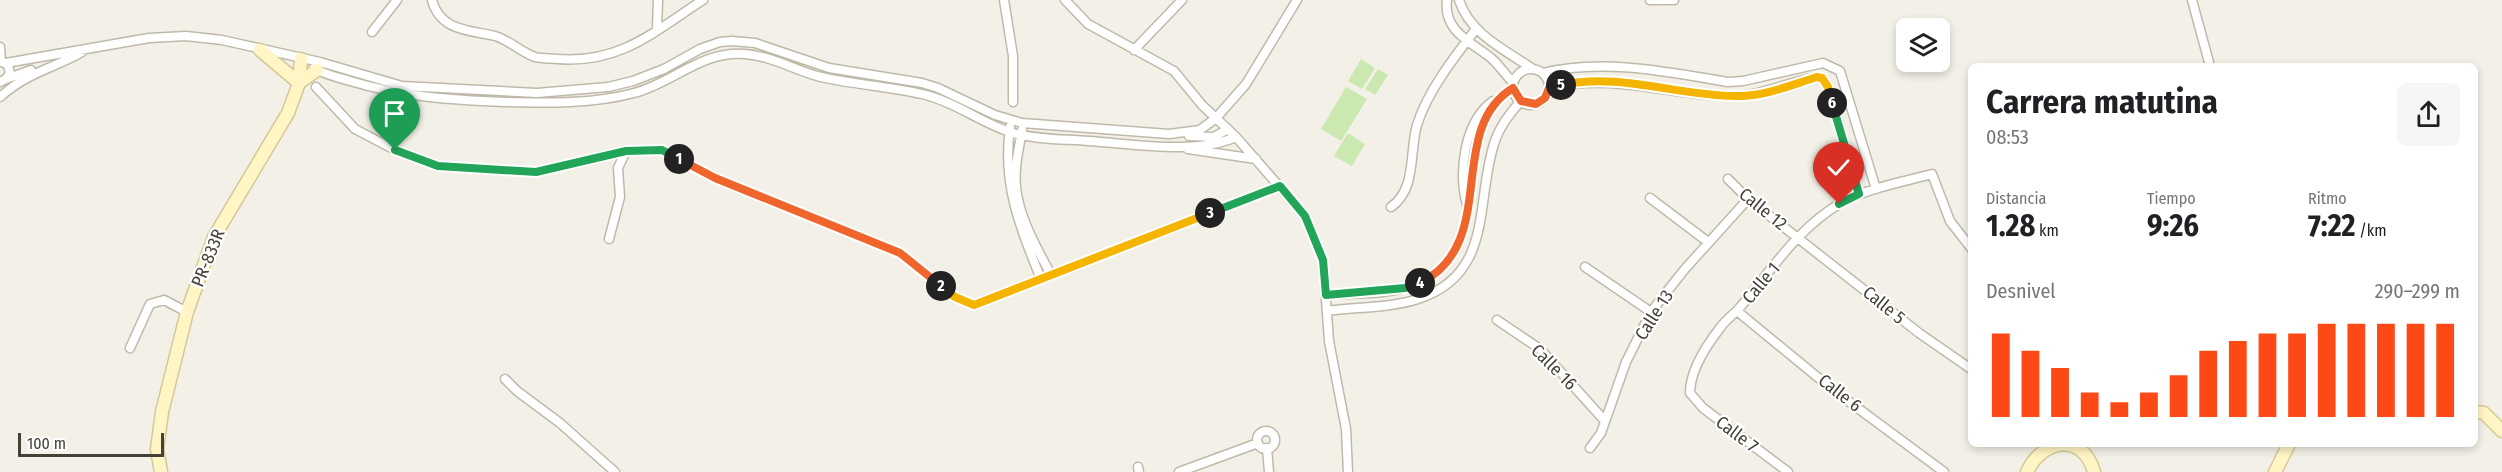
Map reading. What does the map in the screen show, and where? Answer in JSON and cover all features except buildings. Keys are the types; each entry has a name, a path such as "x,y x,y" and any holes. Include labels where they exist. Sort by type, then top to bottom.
{"street":[{"path":"372,32 397,0"},
{"path":"432,0 437,13 451,26 497,37 536,58 585,58 620,52 641,42 703,0"},
{"path":"657,29 658,0"},
{"path":"1004,0 1013,57 1013,102"},
{"path":"1065,0 1088,24 1174,70 1202,105 1236,137 1305,216 1323,260 1329,341 1346,429 1348,472"},
{"path":"1169,134 1200,130 1216,118 1246,84 1297,0"},
{"path":"1447,0 1446,7 1450,21 1458,35 1490,58 1513,85 1521,101 1531,104 1541,101 1549,88 1567,84 1615,82 1738,96 1822,78 1828,87 1859,194"},
{"path":"1459,0 1463,13 1476,29 1533,69 1543,73 1566,67 1615,67 1728,82 1743,81 1823,63 1840,71 1876,189"},
{"path":"1650,0 1674,0"},
{"path":"2192,0 2209,63"},
{"path":"1134,50 1178,2"},
{"path":"1391,207 1403,196 1407,186 1421,115 1445,72 1476,29"},
{"path":"2,62 149,38 186,36 222,40 320,62 402,86 537,93 608,87 633,81 658,72 710,45 720,42 744,42 770,47 829,68 938,87 1011,121 1022,123 1206,138 1220,135 1228,129"},
{"path":"0,47 2,62 10,73 2,81"},
{"path":"0,97 16,83 85,50"},
{"path":"260,50 299,83 317,70"},
{"path":"302,59 317,70 377,89 440,100 540,103 610,99 652,87 712,56 746,54 772,59 831,79 940,99 1009,131 1021,134 1170,146 1256,159"},
{"name":"PR-833R","path":"161,472 156,449 162,412 187,312 214,237 288,113 299,83 302,59"},
{"path":"2,81 51,65"},
{"path":"1326,295 1405,288 1425,280 1443,268 1453,255 1462,234 1480,130 1501,95 1513,85 1523,70 1533,69"},
{"path":"1543,73 1549,88"},
{"path":"316,87 355,129 395,150 438,166 536,172 626,151 662,150 715,178 900,253 955,297 974,305 1280,186"},
{"path":"1327,311 1405,303 1432,293 1453,280 1466,265 1478,238 1494,144 1509,114 1521,101"},
{"path":"1011,121 1009,188 1019,222 1041,279"},
{"path":"1022,123 1017,156 1016,190 1026,223 1050,275"},
{"path":"1170,146 1216,144 1236,137"},
{"path":"609,239 620,197 618,168 626,151"},
{"name":"Calle 1","path":"1690,393 1690,380 1721,326 1819,218 1839,204 1859,194 1932,174 1950,221 1968,244"},
{"name":"Calle 12","path":"1728,179 1748,199 1800,238"},
{"path":"1650,198 1708,242"},
{"name":"Calle 13","path":"1590,448 1601,433 1626,362 1651,312 1708,242 1748,199"},
{"name":"Calle 5","path":"1800,238 1919,333 1968,367"},
{"path":"1585,267 1651,312"},
{"path":"130,348 150,304 164,300 187,312"},
{"name":"Calle 6","path":"1737,311 1832,388 1944,472"},
{"name":"Calle 16","path":"1497,320 1540,349 1604,420"},
{"path":"505,379 517,391 560,423 615,472"},
{"name":"Calle 7","path":"1690,393 1703,408 1788,472"},
{"path":"2478,412 2484,413 2502,431"},
{"path":"1258,442 1260,434 1265,431 1271,432 1274,442 1267,448"},
{"path":"1258,442 1267,448"},
{"path":"1179,472 1258,442"},
{"path":"2027,472 2032,461 2044,450 2051,447"},
{"path":"2077,447 2084,451 2091,461 2094,472"},
{"path":"2275,472 2288,447"},
{"path":"1267,448 1269,472"}],"green space":[{"path":"1361,59 1375,68 1362,89 1348,81"},
{"path":"1378,69 1388,75 1375,95 1365,89"},
{"path":"1346,87 1367,99 1341,141 1321,129"},
{"path":"1348,133 1365,144 1352,166 1334,156"}],"route":[{"path":"395,150 438,166 536,172 626,151 662,150 715,178 900,253 955,297 974,305 1280,186 1305,216 1323,260 1326,295 1416,285 1443,268 1458,246 1470,197 1480,130 1501,95 1513,88 1517,98 1521,101 1526,104 1536,104 1545,98 1549,88 1567,84 1615,82 1738,96 1754,95 1817,77 1822,78 1828,87 1859,194 1839,204"}]}
